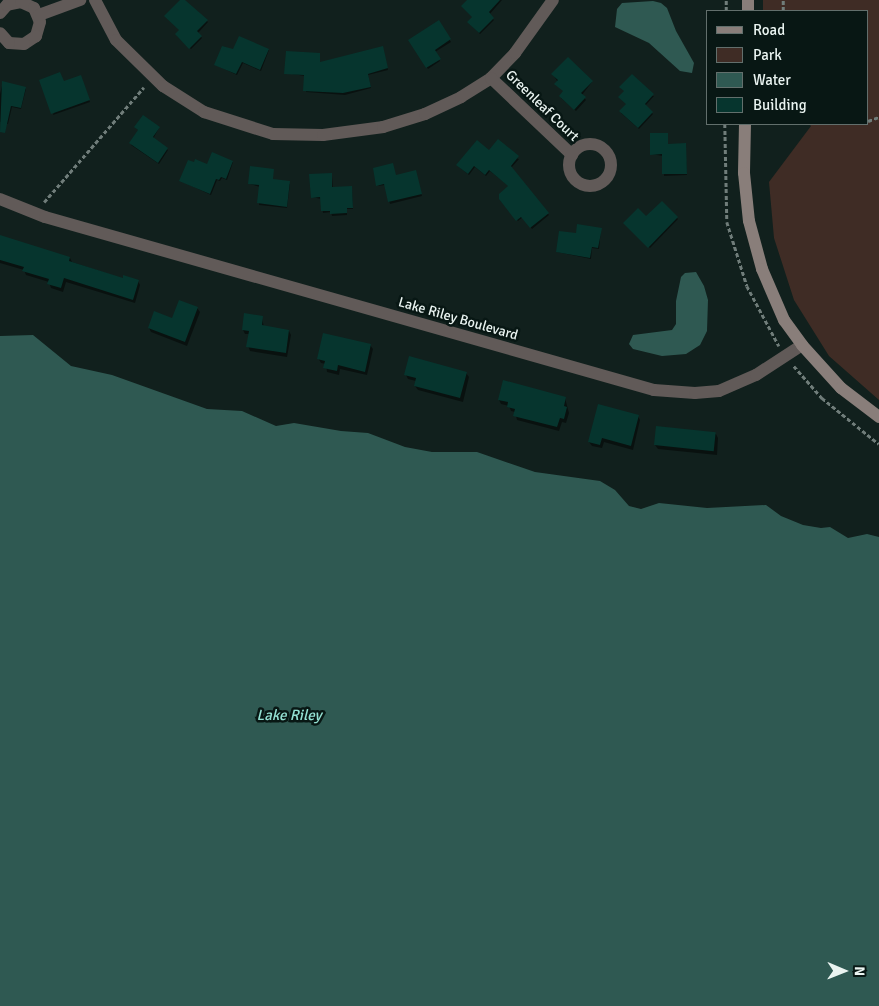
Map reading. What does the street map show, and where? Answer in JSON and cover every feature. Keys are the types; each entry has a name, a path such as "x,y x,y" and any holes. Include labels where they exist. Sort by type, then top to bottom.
{"street":[{"path":"38,15 80,0"},
{"path":"95,0 116,40 163,86 204,112 273,134 323,135 383,127 425,114 460,97 491,78 514,53 553,0"},
{"path":"0,13 7,5 21,2 34,8 38,15 39,29 31,41 16,45 9,43 0,33"},
{"name":"Greenleaf Court","path":"491,78 572,155"},
{"path":"745,125 744,173 749,221 762,269 784,320 802,345 841,388 879,417"},
{"name":"Lake Riley Boulevard","path":"0,199 35,213 654,390 695,393 719,391 756,375 802,345"}],"path":[{"path":"35,213 153,76"}],"green space":[{"path":"763,0 879,0 879,400 829,356 794,300 774,238 769,182 810,125 869,125 869,10 763,10"}],"water":[{"path":"653,1 661,3 667,8 676,31 694,63 692,73 680,71 649,43 615,27 617,9 622,3"},
{"path":"696,272 704,286 708,300 707,331 700,345 686,354 662,356 633,349 629,344 633,335 672,330 676,324 676,301 681,277 685,273"},
{"name":"Lake Riley","path":"33,335 71,366 112,375 207,409 242,411 276,426 294,423 341,431 368,433 405,447 432,452 477,452 535,472 600,481 615,490 629,506 641,509 659,503 707,508 766,505 781,516 803,525 821,528 830,527 848,538 867,534 879,537 879,1006 0,1006 0,336"}],"building":[{"path":"180,0 185,0 208,20 197,31 202,36 189,49 175,34 179,30 164,16"},
{"path":"467,0 500,0 489,12 494,18 479,33 467,22 472,17 461,6"},
{"path":"439,20 451,39 435,50 441,59 426,68 408,40"},
{"path":"239,36 269,49 260,70 242,62 236,74 214,65 222,46 233,49"},
{"path":"383,46 388,68 368,74 371,87 343,93 303,91 304,75 284,74 286,51 320,53 320,62"},
{"path":"568,57 593,81 581,93 586,97 574,110 559,96 563,91 554,84 558,80 551,74"},
{"path":"60,72 64,81 81,75 90,100 51,114 39,80"},
{"path":"632,74 654,94 645,104 653,112 638,128 619,111 626,104 618,97 624,91 619,87"},
{"path":"2,81 26,87 21,108 11,106 5,133 0,132"},
{"path":"143,115 160,127 153,137 168,148 158,163 129,143 138,130 134,127"},
{"path":"650,133 668,133 668,144 686,143 687,174 662,174 662,154 650,155"},
{"path":"498,139 519,156 511,166 549,213 530,228 521,217 516,221 499,199 499,194 508,186 489,170 485,175 474,166 468,174 456,165 477,140 489,150"},
{"path":"212,152 233,161 226,179 221,177 219,180 216,179 210,194 179,181 188,160 194,162 195,159 207,164"},
{"path":"393,163 396,175 416,170 422,194 388,202 384,184 376,186 373,168"},
{"path":"250,166 274,169 273,179 290,181 287,207 257,203 259,185 248,184"},
{"path":"332,173 332,187 352,186 353,208 347,208 347,213 330,214 330,211 321,211 320,197 311,198 309,174"},
{"path":"662,201 678,217 648,248 623,223 638,208 646,216"},
{"path":"577,224 602,228 598,248 592,247 590,258 556,252 559,231 576,233"},
{"path":"0,235 70,257 69,261 123,278 123,275 139,280 133,300 64,278 61,288 47,284 49,279 22,271 24,267 0,260"},
{"path":"179,300 198,307 185,342 148,328 154,311 172,318"},
{"path":"244,313 263,316 262,325 289,330 286,353 246,347 249,331 242,330"},
{"path":"323,333 371,344 365,372 338,365 337,371 323,368 325,361 317,359"},
{"path":"409,356 467,372 460,398 414,386 416,378 404,375"},
{"path":"503,380 566,397 564,406 567,407 564,419 560,418 557,427 513,416 515,409 507,407 508,402 498,400"},
{"path":"598,404 639,415 631,446 602,438 600,445 588,442"},
{"path":"656,426 716,432 714,451 654,445"}]}
